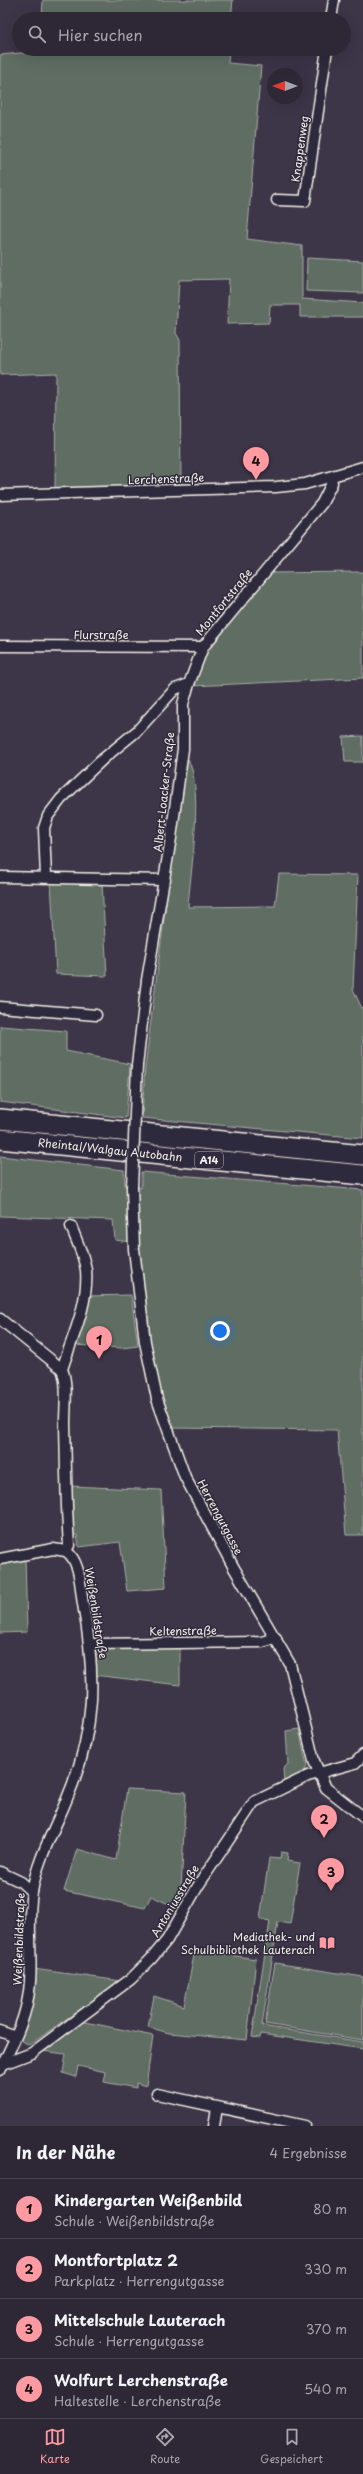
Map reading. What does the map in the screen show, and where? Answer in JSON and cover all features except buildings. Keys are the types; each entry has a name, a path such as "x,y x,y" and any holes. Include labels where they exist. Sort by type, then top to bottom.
{"highway":[{"name":"Rheintal/Walgau Autobahn","path":"0,1119 363,1155"},
{"name":"Rheintal/Walgau Autobahn","path":"0,1138 363,1174"}],"street":[{"path":"332,12 334,0"},
{"name":"Knappenweg","path":"277,200 305,201 326,56"},
{"path":"331,478 363,467"},
{"name":"Lerchenstraße","path":"0,495 276,487 305,484 331,478"},
{"name":"Montfortstraße","path":"189,684 203,647 322,503 332,483 331,478"},
{"name":"Flurstraße","path":"0,646 203,647"},
{"path":"46,877 44,828 48,816 61,798 104,758 137,732 175,689 189,684"},
{"name":"Albert-Loacker-Straße","path":"132,1187 137,1065 147,980 165,880 183,749 183,704 189,684"},
{"path":"0,877 165,880"},
{"path":"0,1007 96,1015"},
{"name":"Herrengutgasse","path":"132,1187 134,1249 145,1342 157,1399 185,1477 234,1568 276,1638 294,1676 302,1716 319,1772 326,1788 363,1817"},
{"path":"62,1369 73,1336 86,1283 83,1258 71,1226"},
{"path":"0,1319 62,1369 64,1375 65,1503 69,1545 66,1551 53,1549 0,1559"},
{"name":"Weißenbildstraße","path":"1,2067 15,2037 27,2003 30,1974 32,1892 41,1859 78,1770 90,1716 93,1676 91,1644 76,1562 66,1551"},
{"name":"Keltenstraße","path":"91,1644 262,1642 276,1638"},
{"name":"Antoniusstraße","path":"1,2067 32,2052 132,1979 167,1940 198,1886 254,1802 319,1772 359,1763 363,1755"},
{"path":"0,1872 21,1882 32,1892"},
{"path":"0,2031 15,2037"},
{"path":"157,2094 305,2126"},
{"path":"214,2126 217,2108"}],"green space":[{"path":"43,0 233,0 232,12 42,12"},
{"path":"12,54 12,56 228,56 228,63 261,66 247,239 302,246 302,299 363,303 363,317 300,317 300,305 270,305 269,323 227,324 229,279 179,280 176,333 180,340 181,490 55,489 56,373 0,375 0,55"},
{"path":"307,258 363,261 363,293 306,291"},
{"path":"363,572 363,678 192,686 212,642 267,573"},
{"path":"363,736 363,762 345,762 343,737"},
{"path":"185,755 191,767 195,784 196,805 188,907 275,906 279,874 358,875 353,989 363,1011 363,1138 142,1118 145,1067"},
{"path":"51,882 102,883 107,976 56,974"},
{"path":"0,1026 66,1031 66,1051 130,1064 126,1118 0,1102"},
{"path":"0,1156 124,1170 125,1186 141,1188 141,1172 363,1190 363,1535 346,1535 337,1430 171,1428 155,1376 137,1243 115,1240 113,1220 0,1216"},
{"path":"131,1295 138,1346 122,1348 74,1345 87,1296"},
{"path":"70,1486 161,1490 166,1588 127,1591 120,1542 79,1547 77,1535 72,1535"},
{"path":"25,1555 27,1632 0,1633 0,1560"},
{"path":"180,1644 180,1685 93,1675 92,1645"},
{"path":"299,1729 307,1766 304,1772 284,1782 283,1769 288,1764 286,1731"},
{"path":"127,1789 186,1792 180,1909 151,1896 145,1908 64,1891 77,1849 116,1860"},
{"path":"281,1852 288,1853 287,1861 300,1863 290,1924 278,1922 262,2026 363,2042 363,2049 261,2034 260,2038 252,2037 270,1921 260,1919 269,1858 280,1859"},
{"path":"195,1950 256,1959 247,2040 169,2033 148,2027 154,1996 184,2006"},
{"path":"275,1963 363,1977 363,2040 265,2024"},
{"path":"33,1969 121,1981 29,2045 19,2039"},
{"path":"81,2021 153,2036 146,2086 136,2083 136,2088 104,2082 106,2072 78,2066 76,2077 63,2073 66,2054 42,2051"}],"place":[{"name":"Wolfurt Lerchenstraße","path":"256,480"},
{"name":"Kindergarten Weißenbild","path":"99,1359"},
{"name":"Montfortplatz 2","path":"324,1838"},
{"name":"Mittelschule Lauterach","path":"331,1891"},
{"name":"Mediathek- und Schulbibliothek Lauterach","path":"327,1943"}]}
